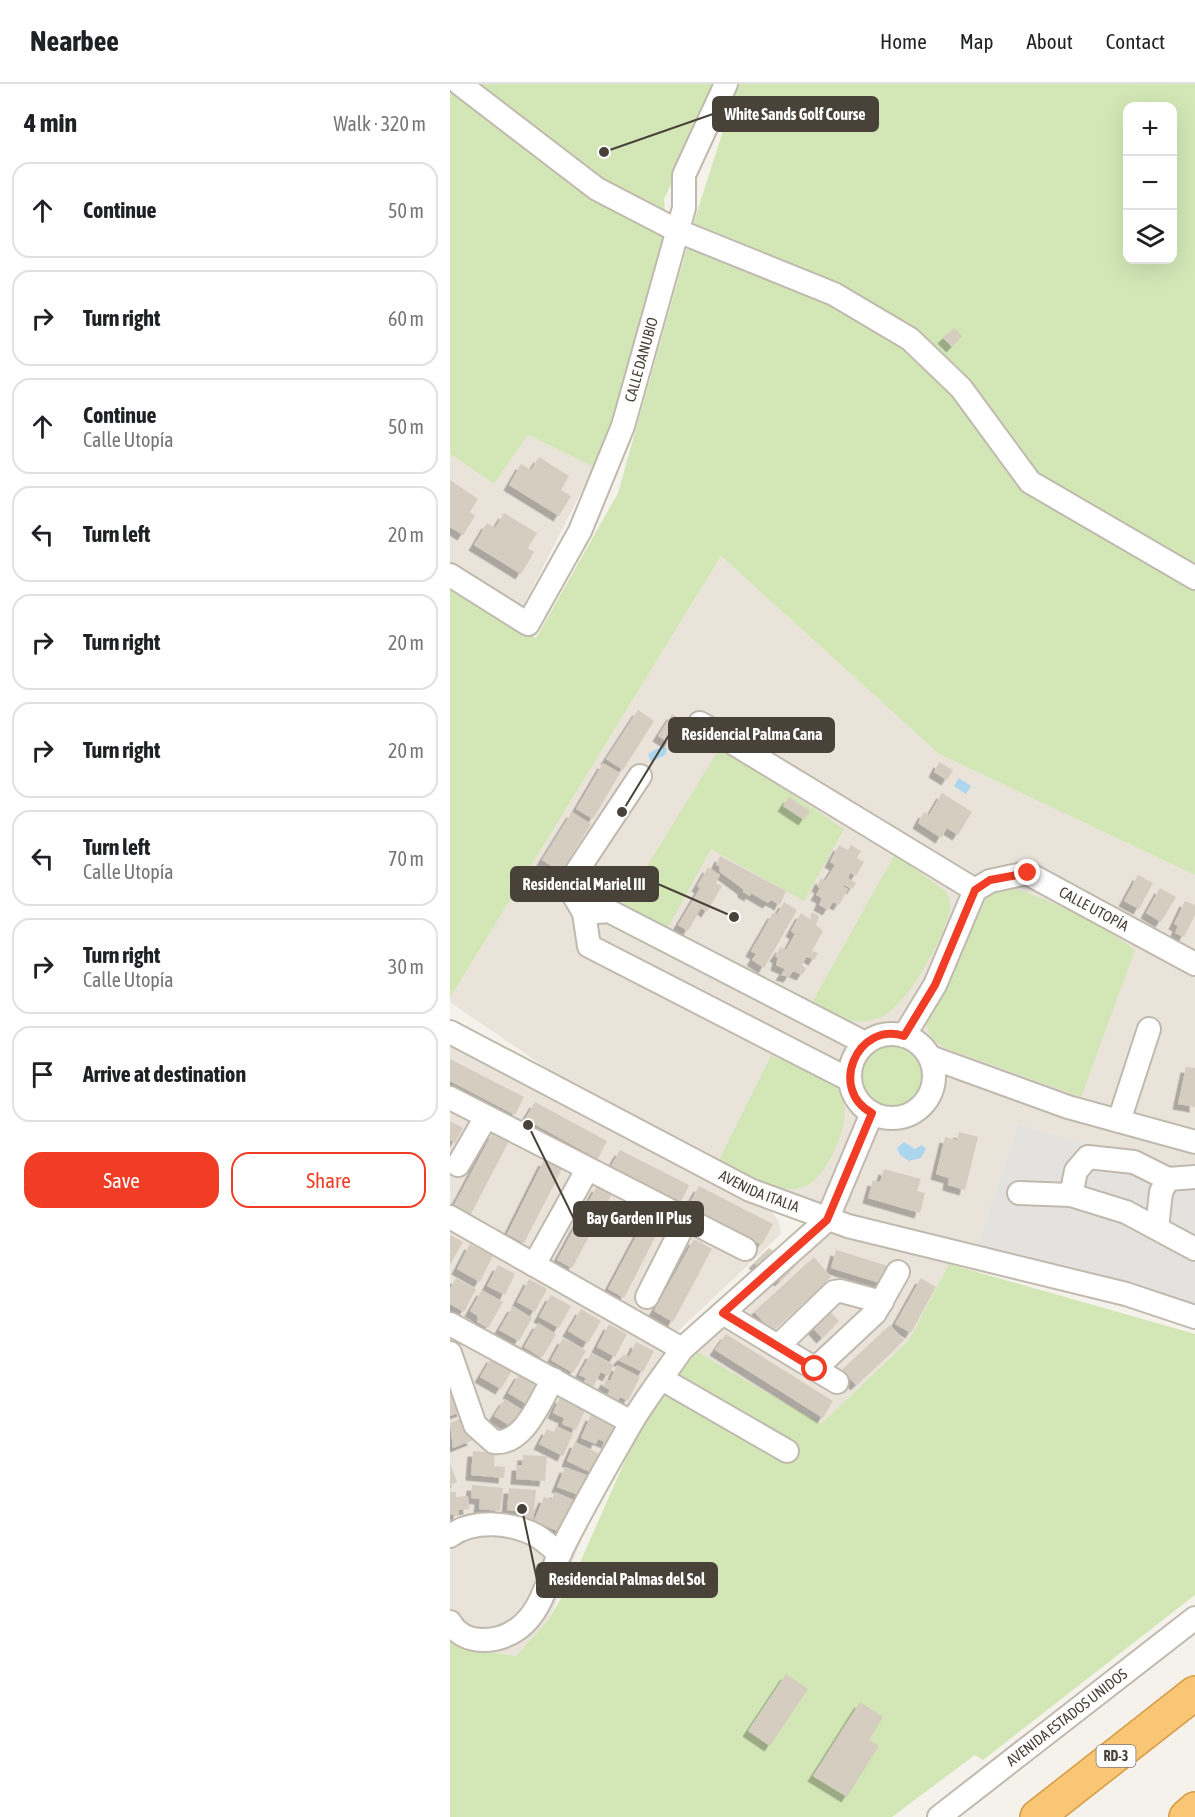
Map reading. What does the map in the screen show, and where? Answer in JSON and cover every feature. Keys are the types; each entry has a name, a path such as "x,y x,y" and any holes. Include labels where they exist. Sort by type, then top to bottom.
{"highway":[{"name":"RD-3","path":"1044,1814 1195,1694"},
{"path":"1186,1817 1195,1809"}],"street":[{"path":"460,84 597,189 678,231 834,294 910,339 961,388 1030,482 1195,578"},
{"name":"CALLE DANUBIO","path":"450,575 528,624 580,531 623,426 684,208 684,175 726,84"},
{"path":"700,723 975,890 935,985 904,1036"},
{"path":"640,776 572,880 570,889 584,914 589,946 850,1080"},
{"name":"CALLE UTOPÍA","path":"975,890 990,880 1028,873 1195,963"},
{"path":"584,914 609,911 865,1043"},
{"path":"1119,1121 1149,1029"},
{"name":"AVENIDA ITALIA","path":"450,1032 750,1190 827,1220 895,1239 1126,1294 1195,1317"},
{"path":"884,1034 904,1036 922,1046 930,1057 934,1070 933,1084 928,1098 919,1109 907,1116 893,1118 872,1113 856,1099 850,1080 853,1058 865,1043 884,1034"},
{"path":"930,1057 1068,1107 1195,1142"},
{"path":"450,1098 745,1249"},
{"path":"450,1622 462,1635 480,1641 500,1638 519,1628 537,1608 560,1554 631,1422 682,1350 827,1220 872,1113"},
{"path":"458,1166 486,1117"},
{"path":"1071,1195 1076,1171 1088,1156 1134,1162 1168,1179 1195,1177"},
{"path":"534,1265 587,1170"},
{"path":"1158,1228 1161,1192 1168,1179"},
{"path":"1019,1193 1071,1195 1126,1212 1195,1249"},
{"path":"450,1217 682,1350"},
{"path":"647,1297 686,1220"},
{"path":"815,1369 875,1313 898,1272"},
{"path":"778,1346 834,1292 841,1291 882,1302"},
{"path":"723,1313 837,1382"},
{"path":"450,1324 631,1422"},
{"path":"450,1353 475,1425 494,1442 511,1440 525,1425 553,1379"},
{"path":"662,1379 787,1451"},
{"path":"450,1536 475,1524 511,1527 537,1536 560,1554"},
{"name":"AVENIDA ESTADOS UNIDOS","path":"939,1817 1195,1618"}],"shaded area":[{"path":"528,435 594,467 521,610 450,562 450,454 494,484"},
{"path":"721,556 939,754 1195,875 1195,1175 1018,1124 977,1246 847,1215 764,1182 584,1094 450,1002 450,998"},
{"path":"450,1044 770,1209 779,1222 781,1234 676,1333 639,1400 549,1619 516,1656 461,1648 450,1636"},
{"path":"1018,1124 1195,1175 1195,1310 977,1246"},
{"path":"833,1232 949,1264 909,1340 821,1424 643,1420 697,1352"}],"green space":[{"path":"450,84 718,84 664,199 666,228 623,394 594,467 528,435 494,484 450,454"},
{"path":"738,84 1195,84 1195,875 939,754 721,556 450,998 450,584 536,638 618,493 697,212"},
{"path":"721,746 844,829 804,901 711,849 665,933 620,910"},
{"path":"895,854 946,892 949,898 947,922 933,953 902,999 881,1017 854,1021 809,1008"},
{"path":"1004,886 1038,897 1072,912 1135,950 1081,1097 945,1048 931,1037 927,1028 929,1011 989,894"},
{"path":"889,1042 902,1044 917,1057 922,1075 920,1088 907,1103 889,1108 876,1106 861,1093 856,1075 858,1062 871,1047"},
{"path":"771,1056 827,1079 840,1092 844,1102 843,1126 834,1153 820,1174 806,1186 798,1188 785,1190 774,1187 749,1177 719,1160"},
{"path":"949,1264 1195,1334 1195,1595 983,1760 975,1755 892,1817 450,1817 450,1636 461,1648 516,1656 549,1619 574,1576 643,1420 697,1352 821,1424 909,1340"}],"water":[{"path":"662,746 667,749 665,755 651,762 648,754"},
{"path":"959,778 971,786 966,794 954,786"},
{"path":"904,1142 915,1149 922,1145 926,1149 921,1158 909,1161 900,1155 897,1148"}],"building":[{"path":"954,328 962,336 952,347 943,338"},
{"path":"539,457 569,476 561,490 571,496 559,516 509,485 521,464 531,470"},
{"path":"450,480 478,499 470,512 475,516 463,535 450,527"},
{"path":"504,513 537,533 528,548 534,552 521,574 474,545 487,523 495,528"},
{"path":"638,710 654,721 623,770 606,759"},
{"path":"672,714 684,721 669,743 658,736"},
{"path":"939,762 953,770 947,780 934,772"},
{"path":"603,763 620,773 593,819 576,809"},
{"path":"942,793 972,812 958,835 947,828 941,838 918,823 924,812 929,815"},
{"path":"789,797 810,811 804,820 783,806"},
{"path":"572,812 591,824 561,872 542,860"},
{"path":"839,845 848,850 851,845 861,851 857,858 864,862 856,876 850,873 848,878 856,883 852,889 844,884 843,886 848,889 839,905 833,902 828,910 819,905 822,898 816,895 820,888 817,886 821,878 825,881 835,865 830,862"},
{"path":"720,856 786,891 780,905 771,900 768,903 751,893 750,896 743,892 743,889 720,872 719,866 716,865"},
{"path":"708,867 720,875 716,883 722,886 707,912 701,908 688,931 678,925 700,888 697,886"},
{"path":"1138,875 1153,883 1139,909 1124,901"},
{"path":"1160,888 1176,897 1161,922 1146,913"},
{"path":"1185,901 1195,905 1195,915 1184,937 1175,933 1178,926 1174,924"},
{"path":"784,902 797,910 764,968 752,960 756,954 751,951 773,913 777,914"},
{"path":"812,912 819,916 816,925 823,931 812,951 818,953 814,960 807,956 802,965 806,969 802,975 793,971 789,977 781,975 785,969 776,965 778,958 775,956 781,947 786,950 795,934 791,931 801,913 810,920"},
{"path":"450,1059 524,1097 515,1115 450,1081"},
{"path":"1186,1067 1195,1068 1195,1107 1178,1104"},
{"path":"535,1102 607,1141 598,1159 525,1119"},
{"path":"450,1121 463,1128 455,1143 450,1140"},
{"path":"493,1132 509,1141 471,1214 454,1205"},
{"path":"959,1132 978,1137 965,1190 948,1185 949,1178 936,1174 945,1137 957,1140"},
{"path":"620,1150 689,1185 681,1202 611,1166"},
{"path":"544,1160 562,1169 524,1243 507,1234"},
{"path":"884,1169 921,1179 917,1191 925,1193 920,1213 868,1198 873,1180 880,1182"},
{"path":"597,1186 612,1194 572,1268 557,1260"},
{"path":"699,1186 773,1224 762,1245 688,1206"},
{"path":"648,1214 663,1222 624,1298 608,1289"},
{"path":"450,1235 463,1242 450,1265"},
{"path":"694,1239 712,1249 673,1322 654,1311"},
{"path":"470,1244 493,1256 480,1282 457,1269"},
{"path":"769,1248 795,1267 780,1281 754,1263"},
{"path":"836,1250 888,1266 883,1284 831,1268"},
{"path":"814,1257 831,1277 772,1331 754,1312"},
{"path":"498,1265 515,1274 505,1295 487,1286"},
{"path":"456,1278 476,1289 464,1312 450,1304 450,1289"},
{"path":"921,1278 936,1287 911,1333 895,1324"},
{"path":"529,1279 547,1289 535,1312 517,1302"},
{"path":"482,1290 503,1302 488,1328 477,1322 478,1316 470,1311"},
{"path":"551,1295 571,1306 559,1328 539,1317"},
{"path":"513,1306 532,1318 519,1341 499,1330"},
{"path":"581,1309 601,1321 588,1343 568,1331"},
{"path":"829,1311 839,1321 822,1338 812,1327"},
{"path":"538,1323 556,1334 542,1358 524,1347"},
{"path":"609,1324 627,1334 615,1357 597,1347"},
{"path":"890,1325 904,1340 856,1385 842,1370"},
{"path":"726,1334 833,1401 823,1418 715,1350"},
{"path":"563,1338 586,1351 573,1373 551,1360"},
{"path":"636,1342 654,1351 643,1372 618,1360 624,1354 629,1357"},
{"path":"591,1353 614,1365 608,1376 601,1372 593,1387 584,1382 586,1378 579,1375"},
{"path":"492,1357 513,1369 501,1389 480,1377"},
{"path":"617,1365 640,1377 628,1401 620,1397 618,1401 607,1395 610,1390 603,1386 606,1379 610,1381"},
{"path":"520,1373 540,1385 528,1405 508,1393"},
{"path":"453,1386 463,1411 450,1416 450,1388"},
{"path":"560,1397 586,1408 576,1430 562,1424 564,1418 553,1413"},
{"path":"505,1399 524,1411 513,1428 494,1416"},
{"path":"591,1415 615,1424 607,1443 598,1439 596,1444 581,1438"},
{"path":"464,1417 473,1440 453,1448 450,1423"},
{"path":"557,1426 573,1434 563,1456 539,1444 547,1429 554,1432"},
{"path":"575,1442 602,1455 594,1474 567,1461"},
{"path":"473,1451 495,1453 494,1466 505,1467 504,1478 471,1475"},
{"path":"523,1455 547,1456 545,1481 516,1479 517,1465 522,1465"},
{"path":"450,1464 457,1482 450,1485"},
{"path":"565,1467 589,1476 581,1496 557,1487"},
{"path":"472,1485 503,1488 500,1511 479,1509 480,1499 471,1498"},
{"path":"509,1488 536,1490 533,1521 518,1520 519,1511 507,1510"},
{"path":"450,1492 456,1492 456,1497 468,1496 469,1509 459,1510 459,1514 450,1515"},
{"path":"555,1492 576,1501 562,1533 534,1521 544,1497 552,1500"},
{"path":"786,1674 808,1689 770,1746 748,1731"},
{"path":"860,1702 883,1717 869,1740 879,1746 847,1797 813,1776"}],"place":[{"name":"White Sands Golf Course","path":"604,152"},
{"name":"Residencial Palma Cana","path":"622,812"},
{"name":"Residencial Mariel III","path":"734,917"},
{"name":"Bay Garden II Plus","path":"528,1125"},
{"name":"Residencial Palmas del Sol","path":"522,1509"}],"route":[{"path":"815,1369 723,1313 827,1220 872,1113 856,1099 851,1086 849,1072 853,1058 860,1047 871,1038 884,1034 904,1036 935,985 975,890 990,880 1028,873"}]}
